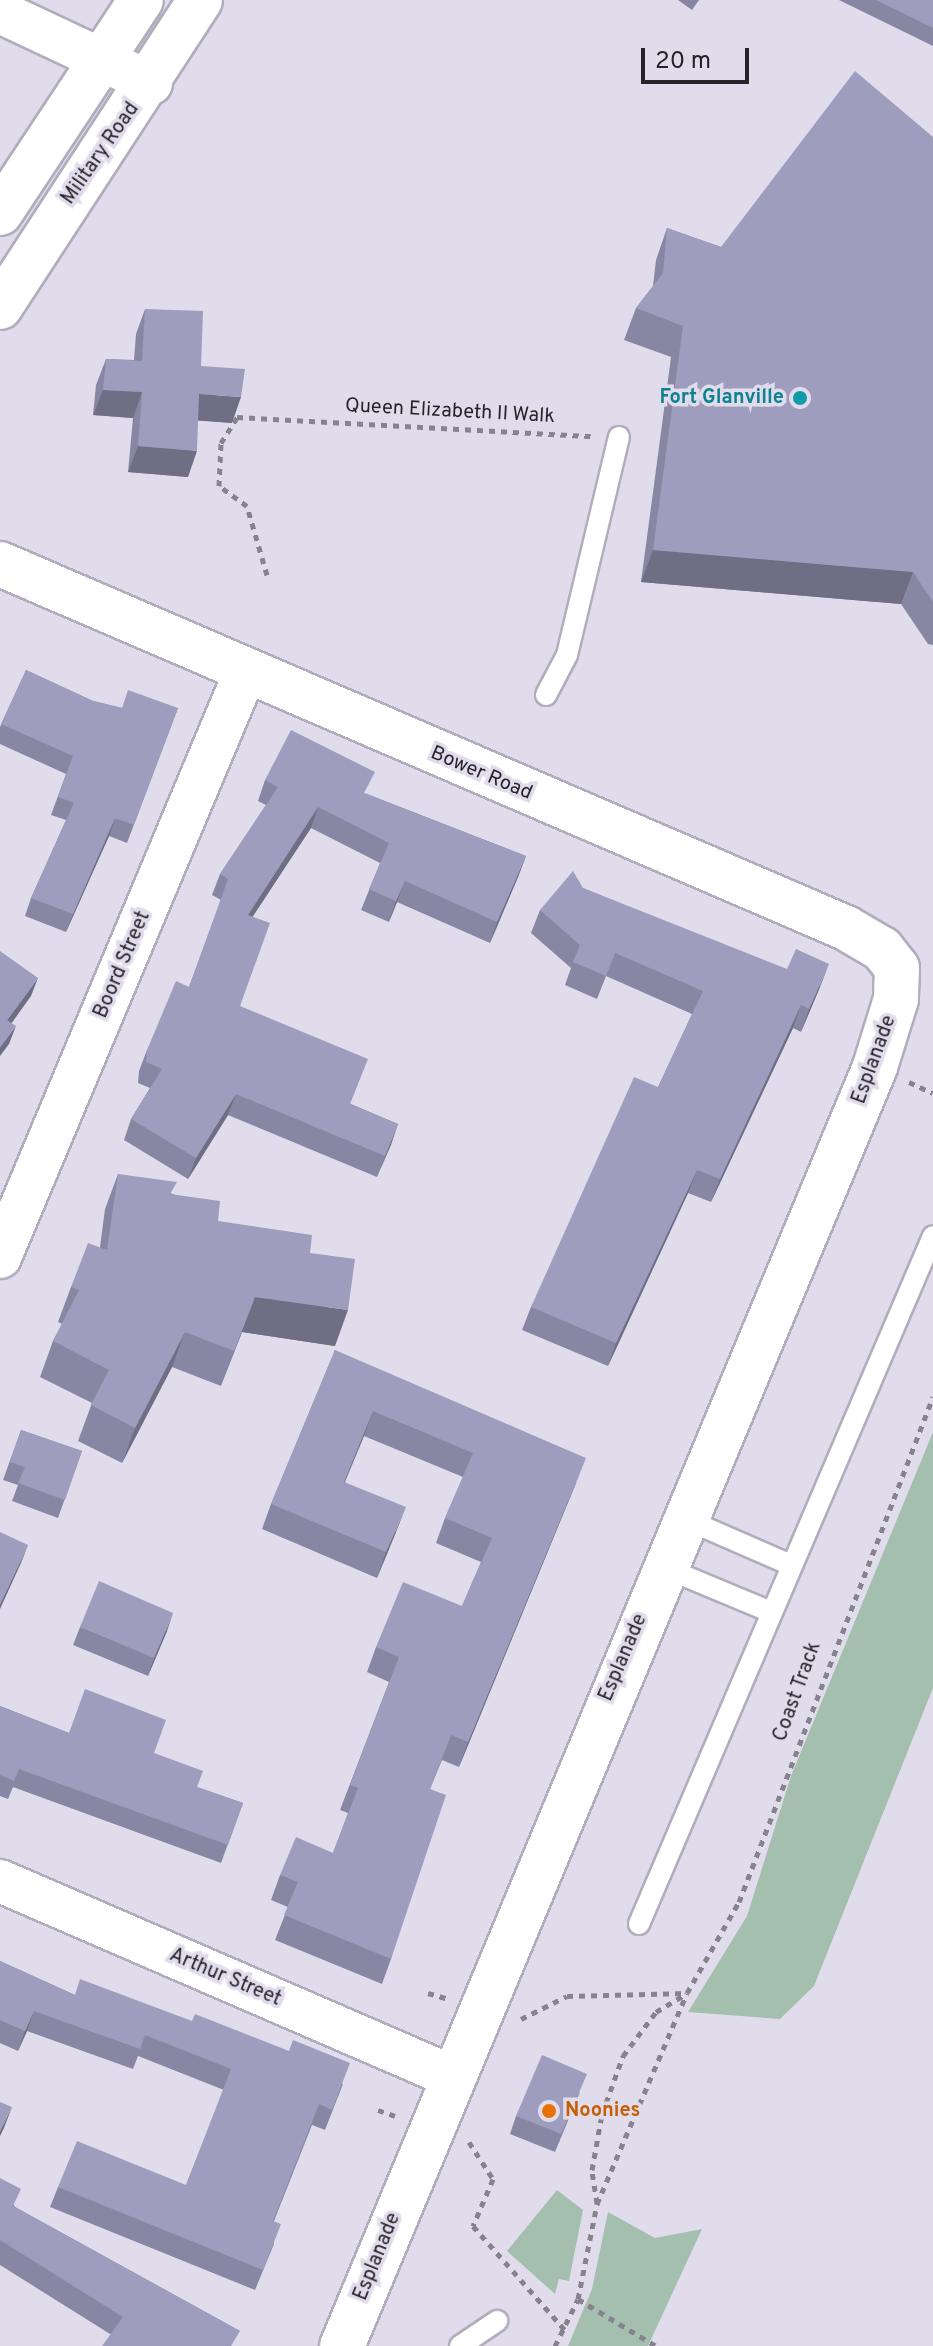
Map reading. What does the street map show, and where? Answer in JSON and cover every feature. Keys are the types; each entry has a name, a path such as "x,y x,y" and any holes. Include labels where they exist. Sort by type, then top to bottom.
{"street":[{"path":"0,213 106,58 141,0"},
{"name":"Military Road","path":"0,307 151,83 200,0"},
{"path":"0,12 106,58 151,83"},
{"path":"0,538 55,594"},
{"name":"Bower Road","path":"0,564 55,594 846,928 882,949 897,968"},
{"name":"Bower Road","path":"0,582 55,594"},
{"name":"Boord Street","path":"0,1257 245,673"},
{"name":"Esplanade","path":"342,2346 683,1518 875,1067 896,999 897,968"},
{"name":"Arthur Street","path":"0,1881 451,2076"}],"lane":[{"path":"546,695 567,655 619,437"},
{"path":"639,1924 933,1236"},
{"path":"683,1518 791,1565"},
{"path":"663,1567 771,1612"},
{"path":"460,2346 497,2321"}],"path":[{"name":"Queen Elizabeth II Walk","path":"267,575 247,506 219,486 221,443 237,417 619,437"},
{"name":"Coast Track","path":"555,2346 578,2299 597,2204 687,1993 739,1902 933,1397"},
{"path":"428,1993 522,2019 567,1996 687,1993"},
{"name":"Coast Track","path":"597,2204 592,2170 602,2114 623,2056 656,2012 687,1993"},
{"path":"378,2110 467,2140 493,2179 473,2226 565,2330"},
{"path":"578,2299 656,2346"}],"green space":[{"path":"933,1432 933,1688 814,1986 780,2019 688,2012 747,1916 791,1776"},
{"path":"557,2190 583,2210 569,2281 559,2279 555,2294 507,2251"},
{"path":"608,2212 655,2238 702,2229 648,2346 568,2346 592,2289"}],"building":[{"path":"876,0 933,0 933,28"},
{"name":"Fort Glanville","path":"855,71 933,137 933,602 913,572 653,550 683,326 636,308 663,273 667,228 721,247"},
{"path":"145,309 203,311 201,366 245,369 241,397 199,394 197,451 138,446 142,392 103,390 106,359 142,361"},
{"path":"26,670 93,701 122,708 128,690 178,708 134,825 115,818 73,914 31,898 74,803 58,797 73,756 1,724"},
{"path":"291,730 375,772 364,793 526,856 497,922 405,881 396,901 369,889 389,843 318,807 248,915 270,923 240,1006 368,1059 350,1104 398,1124 385,1156 236,1094 196,1158 131,1119 162,1069 146,1062 147,1050 176,981 189,987 228,879 220,874 278,787 265,780"},
{"path":"573,871 583,888 787,969 796,949 829,964 809,1009 801,1005 720,1179 697,1170 616,1343 531,1307 634,1077 658,1087 703,991 615,953 606,976 573,962 580,945 540,910"},
{"path":"0,951 38,978 7,1020 16,1026 0,1047"},
{"path":"118,1174 177,1182 170,1194 220,1201 218,1221 312,1235 310,1253 355,1259 348,1310 255,1297 234,1351 185,1332 135,1428 91,1405 109,1370 53,1341 79,1290 71,1287 88,1243 107,1250"},
{"path":"335,1350 586,1458 468,1742 451,1735 430,1789 446,1795 391,1959 284,1915 298,1882 280,1875 296,1837 333,1853 358,1788 350,1785 399,1657 376,1647 403,1582 462,1606 492,1538 445,1518 473,1453 373,1411 344,1482 406,1507 386,1552 271,1504"},
{"path":"21,1430 82,1451 65,1500 18,1483 25,1467 10,1462"},
{"path":"0,1532 28,1545 0,1604"},
{"path":"99,1581 173,1613 154,1658 80,1627"},
{"path":"85,1689 166,1720 154,1753 203,1771 197,1787 243,1803 228,1845 19,1769 14,1781 0,1775 0,1706 69,1733"},
{"path":"0,1961 75,1995 80,1979 192,2021 195,2014 289,2051 293,2040 350,2063 332,2110 319,2104 273,2221 281,2224 263,2270 58,2187 77,2141 186,2185 231,2069 145,2035 140,2049 34,2011 25,2031 0,2020"},
{"path":"542,2055 587,2074 561,2134 516,2116"},
{"path":"0,2102 12,2107 0,2131"},
{"path":"0,2178 21,2189 13,2206 240,2331 231,2346 102,2346 123,2317 0,2240"}],"place":[{"name":"Fort Glanville","path":"800,398"},
{"name":"Noonies","path":"549,2111"}]}
